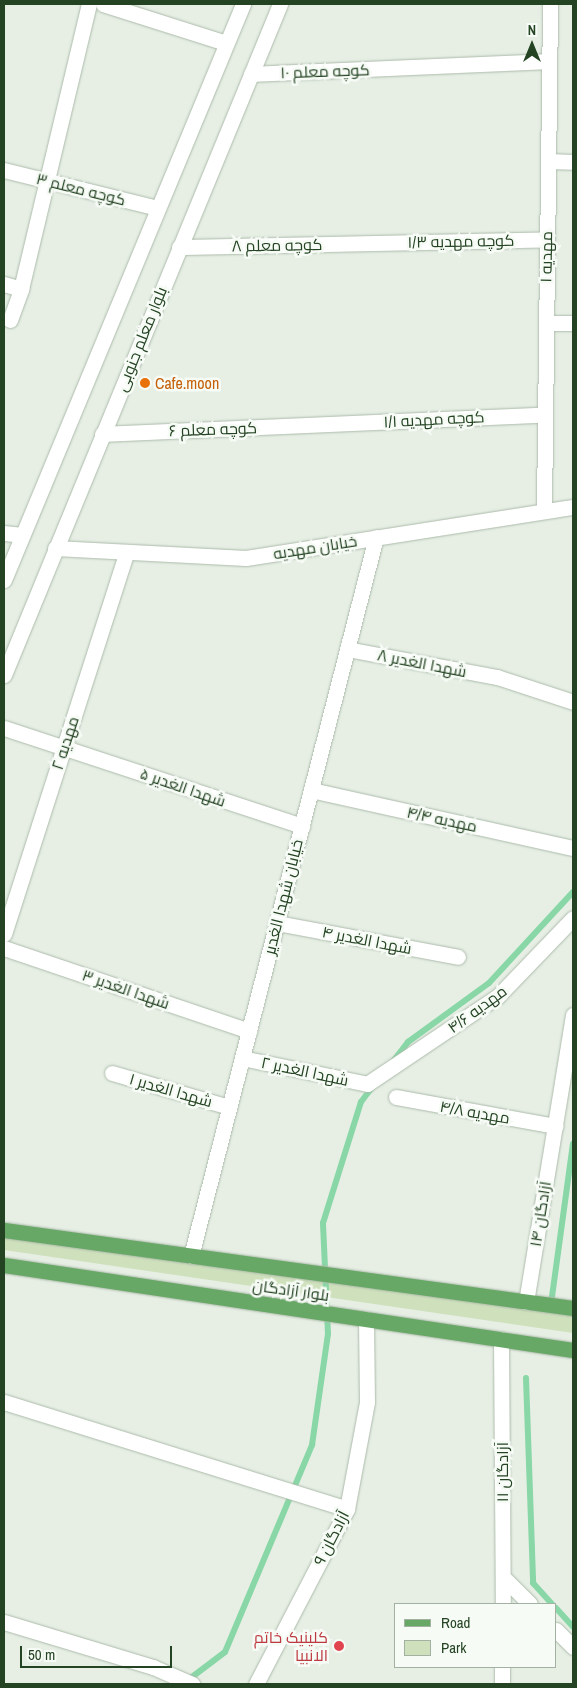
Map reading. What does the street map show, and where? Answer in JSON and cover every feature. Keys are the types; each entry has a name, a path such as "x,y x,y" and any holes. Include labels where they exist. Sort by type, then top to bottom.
{"main road":[{"name":"بلوار آزادگان","path":"4,1230 573,1308"},
{"name":"بلوار آزادگان","path":"4,1264 573,1350"}],"street":[{"path":"10,320 21,289 46,179 90,4"},
{"path":"103,4 226,43"},
{"path":"4,580 242,4"},
{"name":"بلوار معلم جنوبی","path":"4,675 280,4"},
{"name":"مهدیه ۱","path":"544,511 550,4"},
{"name":"کوچه معلم ۱۰","path":"250,74 549,61"},
{"path":"548,161 573,162"},
{"name":"کوچه معلم ۳","path":"4,170 157,208"},
{"name":"کوچه مهدیه ۱/۳","path":"375,243 547,239"},
{"name":"کوچه معلم ۸","path":"179,247 375,243"},
{"path":"4,284 21,289"},
{"path":"546,323 573,323"},
{"name":"کوچه مهدیه ۱/۱","path":"323,424 545,414"},
{"name":"کوچه معلم ۶","path":"102,434 323,424"},
{"name":"خیابان مهدیه","path":"55,548 246,558 573,507"},
{"path":"4,533 22,535"},
{"name":"خیابان شهدا الغدیر","path":"191,1256 376,537"},
{"name":"مهدیه ۲","path":"4,934 127,552"},
{"name":"شهدا الغدیر ۸","path":"347,649 497,678 573,702"},
{"name":"شهدا الغدیر ۵","path":"4,728 302,826"},
{"name":"مهدیه ۴/۴","path":"311,790 573,848"},
{"name":"مهدیه ۴/۶","path":"368,1084 498,996 573,918"},
{"name":"شهدا الغدیر ۴","path":"277,923 458,957"},
{"name":"شهدا الغدیر ۳","path":"4,948 249,1031"},
{"name":"آزادگان ۱۴","path":"526,1302 573,1015"},
{"name":"شهدا الغدیر ۲","path":"242,1058 368,1084"},
{"name":"شهدا الغدیر ۱","path":"112,1073 229,1107"},
{"name":"مهدیه ۴/۸","path":"396,1097 555,1126"},
{"name":"آزادگان ۹","path":"259,1683 347,1509 366,1402 366,1319"},
{"name":"آزادگان ۱۱","path":"501,1339 503,1603"},
{"path":"4,1402 347,1509"},
{"path":"503,1577 529,1603"},
{"path":"4,1622 152,1667 192,1684"},
{"path":"557,1631 573,1647"},
{"path":"502,1668 502,1684"}],"green space":[{"path":"4,1236 573,1316 573,1333 4,1250"}],"waterway":[{"path":"394,1060 408,1042 489,983 573,892"},
{"path":"188,1680 225,1652 312,1445 328,1334 323,1223 361,1102 373,1086"},
{"path":"551,1304 573,1144"},
{"path":"526,1378 533,1583 551,1603"},
{"path":"557,1609 573,1627"}],"place":[{"name":"Cafe.moon","path":"145,383"},
{"name":"کلینیک خاتم الانبیا","path":"339,1646"}]}
